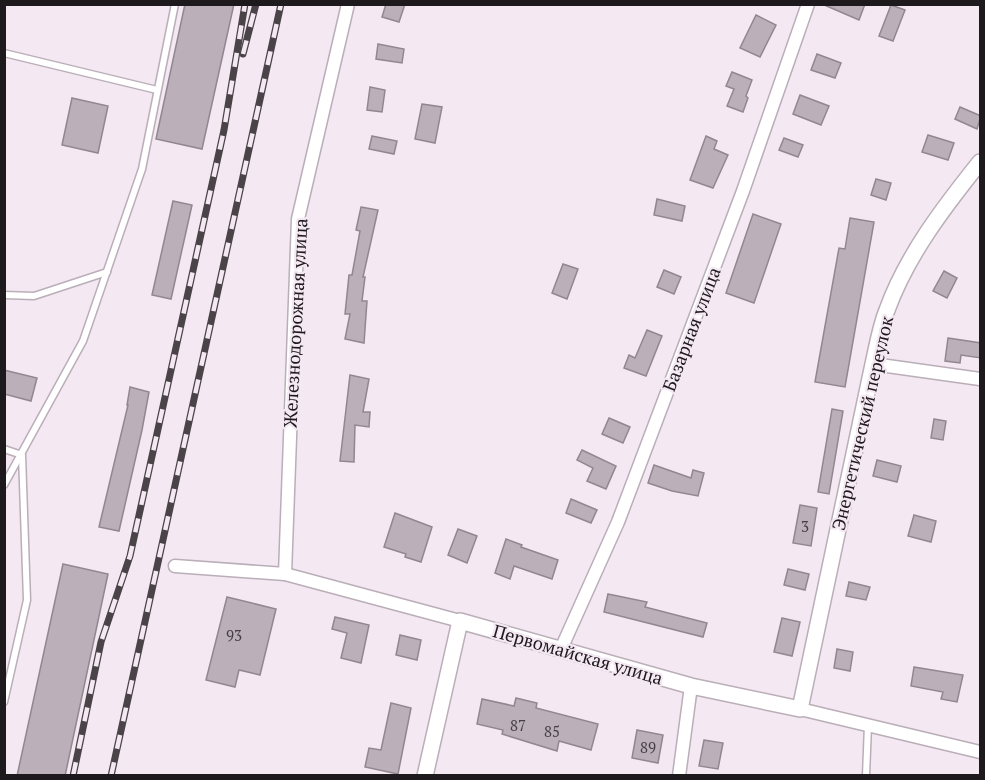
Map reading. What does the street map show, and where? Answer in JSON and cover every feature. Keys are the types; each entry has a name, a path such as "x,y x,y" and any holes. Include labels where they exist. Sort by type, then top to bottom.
{"street":[{"name":"Железнодорожная улица","path":"285,574 298,219 348,4"},
{"name":"Базарная улица","path":"561,649 618,522 743,191 808,4"},
{"name":"Энергетический переулок","path":"800,709 886,311 910,260 949,200 981,162"},
{"path":"873,364 981,379"},
{"name":"Первомайская улица","path":"175,566 285,574 691,686 868,724 981,752"},
{"path":"425,776 460,621"},
{"path":"679,776 691,686"}],"lane":[{"path":"4,484 83,341 142,169 175,4"},
{"path":"4,53 157,90"},
{"path":"4,295 34,297 107,272"},
{"path":"4,449 22,454"},
{"path":"4,702 27,600 22,454"},
{"path":"866,776 868,724"}],"building":[{"path":"185,4 234,4 202,149 156,139"},
{"path":"386,4 405,4 399,22 382,17"},
{"path":"822,4 865,4 859,20"},
{"path":"891,5 905,10 893,41 879,36"},
{"path":"756,15 776,25 760,57 740,48"},
{"path":"378,44 404,49 402,63 376,59"},
{"path":"817,54 841,63 835,78 811,70"},
{"path":"732,72 752,80 743,112 727,106 734,89 726,86"},
{"path":"370,87 385,90 382,112 367,110"},
{"path":"800,95 829,106 821,125 793,114"},
{"path":"72,98 108,106 98,153 62,145"},
{"path":"422,104 442,107 435,143 415,139"},
{"path":"960,107 981,116 977,129 955,119"},
{"path":"928,135 954,143 948,160 922,152"},
{"path":"372,136 397,141 394,154 369,149"},
{"path":"706,136 717,141 714,149 728,155 713,188 690,180"},
{"path":"784,138 803,145 798,157 779,150"},
{"path":"876,179 891,183 886,200 871,195"},
{"path":"657,199 685,206 682,221 654,215"},
{"path":"173,201 192,205 171,299 152,295"},
{"path":"361,207 378,210 363,277 365,277 362,301 367,301 364,343 345,339 350,314 345,314 349,275 352,275 360,231 356,230"},
{"path":"753,214 781,224 754,303 726,293"},
{"path":"850,218 874,222 845,387 815,382 839,248 845,249"},
{"path":"563,264 578,269 567,299 552,293"},
{"path":"664,270 681,277 674,294 657,287"},
{"path":"944,271 957,278 947,298 933,291"},
{"path":"647,330 662,336 646,376 624,368 629,355 635,358"},
{"path":"948,338 981,343 981,358 961,355 960,363 945,361"},
{"path":"4,370 37,378 31,401 4,394"},
{"path":"350,375 369,379 363,412 370,412 369,427 355,425 354,462 340,461"},
{"path":"130,387 149,392 119,531 99,527 128,405"},
{"path":"832,409 843,411 829,494 818,492"},
{"path":"609,418 630,427 623,443 602,434"},
{"path":"934,419 946,421 943,440 931,438"},
{"path":"582,450 616,466 606,489 587,481 593,468 577,460"},
{"path":"877,460 901,466 897,482 873,476"},
{"path":"654,465 691,478 693,470 704,473 698,496 648,483"},
{"path":"571,499 597,510 591,523 566,513"},
{"path":"800,505 817,508 811,546 793,543"},
{"path":"395,513 432,527 421,562 384,547"},
{"path":"914,515 936,521 931,542 908,536"},
{"path":"458,529 477,536 467,563 448,555"},
{"path":"506,539 522,545 521,547 558,560 552,579 514,566 510,579 495,573"},
{"path":"63,564 108,574 65,776 17,776"},
{"path":"788,569 809,574 805,590 784,585"},
{"path":"849,582 870,587 866,600 846,596"},
{"path":"608,594 647,602 645,607 707,623 703,637 604,612"},
{"path":"227,597 276,609 260,675 239,670 235,687 206,680"},
{"path":"335,617 369,625 361,663 341,658 347,633 332,629"},
{"path":"782,618 800,622 792,656 774,652"},
{"path":"400,635 421,640 417,660 396,655"},
{"path":"837,649 853,652 850,671 834,668"},
{"path":"914,667 963,675 957,702 941,699 943,692 911,686"},
{"path":"516,698 537,703 536,708 598,724 591,750 559,741 557,751 502,734 503,730 477,724 482,699 514,706"},
{"path":"391,703 411,708 398,774 365,767 369,748 381,750"},
{"path":"637,730 663,735 658,763 632,758"},
{"path":"704,740 723,743 718,769 699,766"}],"railway":[{"path":"73,776 101,642 130,556 224,130 245,4"},
{"path":"243,54 256,4"},
{"path":"111,776 281,4"}]}
